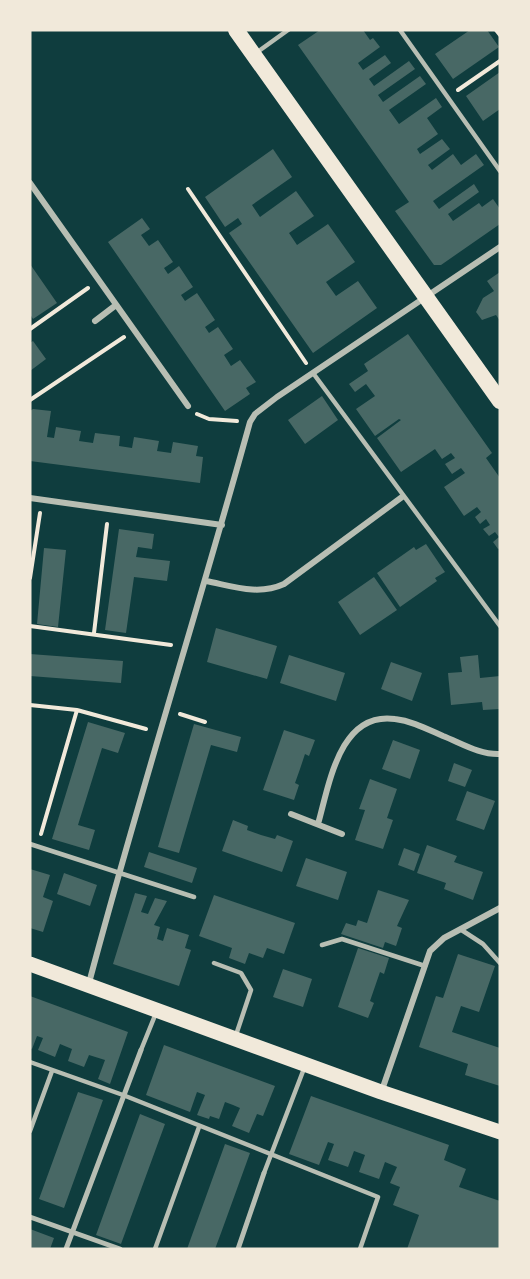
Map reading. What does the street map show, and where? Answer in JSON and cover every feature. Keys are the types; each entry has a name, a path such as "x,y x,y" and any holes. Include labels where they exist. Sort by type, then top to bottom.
{"highway":[{"path":"236,30 424,298 500,401"}],"main road":[{"path":"30,964 305,1065 500,1132"}],"street":[{"path":"30,183 188,406"},
{"path":"89,984 118,873 162,733 250,422 264,407 500,247"},
{"path":"95,321 116,306"},
{"path":"206,581 262,591 284,584 402,497"},
{"path":"30,498 222,525"},
{"path":"318,824 344,743 364,726 378,720 392,718 408,721 484,753 500,754"},
{"path":"291,814 342,834"},
{"path":"381,1092 425,966 436,944 500,908"},
{"path":"66,1249 141,1050"},
{"path":"238,1249 264,1173"},
{"path":"30,1217 120,1249"}],"lane":[{"path":"254,55 288,30"},
{"path":"400,30 500,171"},
{"path":"313,373 402,497 500,626"},
{"path":"30,844 194,897"},
{"path":"460,929 483,944 500,963"},
{"path":"322,945 342,939 425,966"},
{"path":"214,963 241,973 251,990 235,1039"},
{"path":"141,1050 157,1011"},
{"path":"30,1062 123,1095 378,1197 360,1249"},
{"path":"264,1173 305,1065"},
{"path":"30,1131 52,1071"},
{"path":"155,1249 199,1127"}],"path":[{"path":"496,30 500,35"},
{"path":"448,97 500,61"},
{"path":"188,189 313,373"},
{"path":"30,329 98,280"},
{"path":"30,399 134,330"},
{"path":"188,406 209,419 250,422"},
{"path":"30,578 42,499"},
{"path":"94,633 109,508"},
{"path":"30,626 187,647"},
{"path":"30,705 77,710 162,733"},
{"path":"37,846 77,710"},
{"path":"168,710 205,722"}],"building":[{"path":"320,30 363,30 370,40 373,38 380,47 358,63 363,70 385,55 391,63 369,79 374,86 409,61 415,69 378,95 383,102 420,76 426,84 389,110 399,124 436,98 442,107 427,118 438,134 417,149 420,154 442,139 450,149 428,165 432,170 453,154 461,165 476,154 484,165 433,201 439,209 474,184 479,192 448,214 453,221 479,203 482,207 493,199 500,209 500,224 441,265 434,265 395,211 409,202 298,45"},
{"path":"470,30 487,30 499,47 453,79 435,54"},
{"path":"500,72 500,109 483,121 466,96"},
{"path":"273,149 292,177 252,205 260,217 296,191 314,216 289,233 297,245 328,224 355,262 326,282 336,296 358,281 377,308 313,353 229,233 242,224 238,218 225,227 205,197"},
{"path":"142,218 150,229 141,235 149,246 158,240 173,262 164,268 168,274 179,266 193,287 181,295 185,301 197,293 215,320 205,327 209,333 218,327 233,349 224,355 231,366 240,360 256,382 246,388 250,394 225,411 108,242"},
{"path":"30,264 57,303 33,319 30,314"},
{"path":"500,272 500,321 496,315 482,320 476,312 483,298 494,291 487,281"},
{"path":"408,334 492,453 486,458 500,478 500,548 498,549 493,542 499,537 495,532 489,536 483,529 490,525 486,519 480,524 475,517 481,512 477,507 464,516 444,487 465,473 461,468 452,474 445,464 455,458 451,453 442,459 435,449 401,472 377,438 401,420 399,419 375,436 356,409 375,396 366,384 355,392 349,384 368,371 364,364"},
{"path":"33,341 46,359 30,371 30,343"},
{"path":"322,396 338,420 305,444 288,420"},
{"path":"33,409 51,411 47,437 54,438 56,427 81,431 79,441 93,443 95,433 120,436 119,446 132,448 134,437 159,441 157,451 171,453 173,442 198,446 196,456 203,457 200,483 30,461 30,411"},
{"path":"119,529 154,534 152,549 138,547 136,557 170,561 167,581 134,577 126,633 105,630"},
{"path":"426,544 445,572 435,578 437,581 400,607 377,573 414,547 416,550"},
{"path":"44,548 66,550 58,627 37,624"},
{"path":"374,577 397,610 360,635 338,602"},
{"path":"216,628 277,646 267,679 207,662"},
{"path":"30,654 123,661 121,683 30,676"},
{"path":"289,655 345,673 336,701 280,683"},
{"path":"478,655 480,678 500,676 500,709 483,710 482,702 451,705 448,673 462,672 460,657"},
{"path":"391,662 422,673 412,701 381,689"},
{"path":"88,722 125,733 118,753 102,748 78,825 95,830 89,850 52,839"},
{"path":"194,724 241,737 237,752 211,745 179,853 158,847"},
{"path":"284,730 315,740 309,756 305,754 295,783 299,785 294,800 263,790"},
{"path":"393,740 420,750 410,779 382,769"},
{"path":"454,763 472,770 465,787 448,781"},
{"path":"370,779 397,789 387,818 393,820 383,849 355,840 365,810 359,809"},
{"path":"467,791 495,801 484,830 456,820"},
{"path":"233,820 248,826 247,830 261,835 275,839 277,835 293,841 282,872 222,851"},
{"path":"427,845 457,856 454,862 483,872 473,900 444,889 446,883 417,873"},
{"path":"404,848 420,854 414,871 398,865"},
{"path":"149,852 197,868 192,883 144,867"},
{"path":"306,858 347,872 338,900 296,886"},
{"path":"30,869 50,875 43,897 53,901 43,932 30,928"},
{"path":"64,873 97,885 90,906 57,894"},
{"path":"378,890 409,900 397,926 402,928 396,946 385,942 383,948 341,934 346,923 356,926 358,920 367,923"},
{"path":"135,893 147,896 141,912 148,914 155,898 167,901 154,925 160,927 157,939 163,941 167,928 189,935 185,948 191,950 179,986 113,964"},
{"path":"214,895 295,923 284,954 267,948 263,958 249,953 245,964 229,958 232,948 199,936"},
{"path":"358,948 389,958 384,974 380,972 370,1001 374,1003 368,1018 338,1007"},
{"path":"458,954 495,966 479,1012 461,1006 452,1032 500,1048 500,1086 465,1075 468,1064 419,1047 436,996 443,998"},
{"path":"283,969 312,979 303,1007 273,997"},
{"path":"30,996 128,1032 110,1084 98,1079 105,1060 89,1055 84,1067 68,1061 72,1049 60,1044 55,1057 38,1050 43,1038 37,1036 32,1049 30,1048"},
{"path":"164,1045 275,1086 263,1116 257,1114 249,1133 232,1126 240,1108 225,1102 219,1119 210,1116 209,1119 197,1115 205,1095 197,1092 190,1112 146,1095"},
{"path":"78,1092 103,1100 64,1208 39,1199"},
{"path":"311,1096 449,1145 444,1160 466,1169 459,1187 500,1201 500,1249 407,1249 419,1215 393,1205 400,1187 390,1183 397,1167 385,1162 379,1179 359,1172 365,1155 354,1151 348,1167 328,1160 334,1144 328,1142 319,1165 289,1154"},
{"path":"140,1114 165,1124 121,1244 96,1235"},
{"path":"225,1144 250,1153 215,1249 187,1249"},
{"path":"30,1229 54,1238 50,1249 30,1249"}]}
